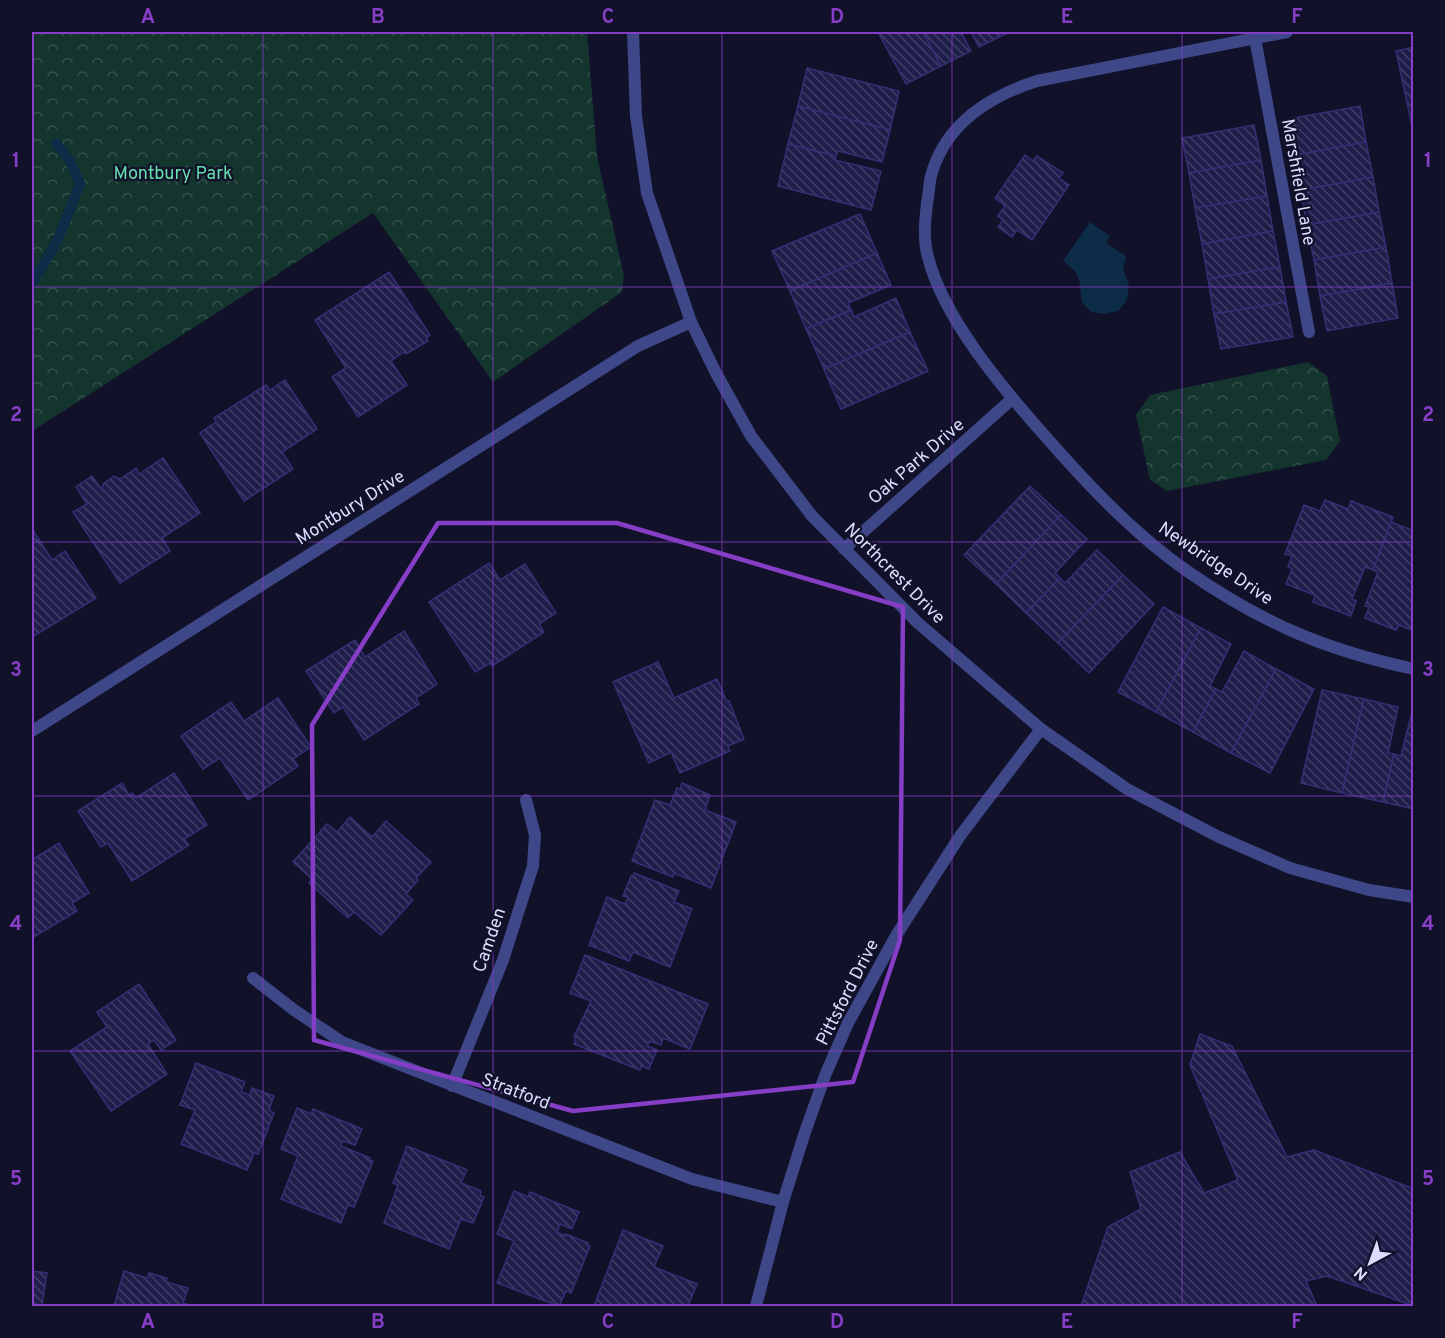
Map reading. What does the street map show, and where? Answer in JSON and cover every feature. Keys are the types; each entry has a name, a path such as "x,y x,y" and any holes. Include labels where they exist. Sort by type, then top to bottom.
{"street":[{"name":"Northcrest Drive","path":"633,32 636,116 647,193 691,322 751,436 812,516 918,623 1041,729 1127,789 1219,837 1290,868 1369,890 1413,897"},
{"name":"Newbridge Drive","path":"1287,32 1037,81 1010,90 986,103 966,119 949,138 939,155 931,177 924,230 928,256 937,283 953,314 1012,399 1114,510 1152,545 1243,607 1292,632 1334,648 1413,669"},
{"name":"Marshfield Lane","path":"1255,38 1309,332"},
{"name":"Montbury Drive","path":"32,731 638,346 691,322"},
{"name":"Oak Park Drive","path":"844,549 1012,399"},
{"name":"Pittsford Drive","path":"756,1306 804,1131 848,1023 897,934 960,836 1041,729"},
{"name":"Camden","path":"452,1086 503,960 533,866 535,835 526,800"},
{"name":"Stratford","path":"253,978 294,1010 342,1042 692,1179 783,1202"}],"highlighted area":[{"path":"438,523 617,523 903,607 900,940 853,1082 573,1111 314,1040 312,725"}],"green space":[{"name":"Montbury Park","path":"32,32 587,32 597,156 624,276 622,292 493,382 373,213 32,431"},
{"path":"1308,362 1327,376 1340,441 1326,460 1167,491 1150,480 1136,415 1150,395"}],"water":[{"path":"1090,222 1110,236 1106,243 1126,256 1123,269 1129,285 1127,300 1118,311 1104,314 1091,312 1082,302 1079,279 1075,271 1063,261"}],"building":[{"path":"878,32 923,32 941,66 906,84"},
{"path":"923,32 961,32 971,51 941,66"},
{"path":"971,32 1009,32 979,47"},
{"path":"1414,47 1414,135 1396,51"},
{"path":"807,68 899,91 890,130 798,106"},
{"path":"798,106 890,130 882,162 838,151 836,156 788,144"},
{"path":"1360,106 1366,142 1294,155 1288,119"},
{"path":"1254,125 1261,160 1189,173 1182,138"},
{"path":"1366,142 1373,177 1301,190 1294,155"},
{"path":"788,144 836,156 835,160 881,171 871,210 778,186"},
{"path":"1025,155 1033,161 1037,156 1063,173 1059,178 1069,185 1032,240 1017,230 1012,237 998,227 1003,220 998,216 1005,206 995,198"},
{"path":"1261,160 1267,196 1195,208 1189,173"},
{"path":"1373,177 1379,212 1307,225 1301,190"},
{"path":"1267,196 1273,231 1202,244 1195,208"},
{"path":"1379,212 1386,247 1314,260 1307,225"},
{"path":"860,214 877,253 790,291 772,251"},
{"path":"1273,231 1280,267 1208,279 1202,244"},
{"path":"1386,247 1392,283 1320,296 1314,260"},
{"path":"877,253 891,285 848,303 851,310 806,329 790,291"},
{"path":"1280,267 1286,302 1214,314 1208,279"},
{"path":"389,272 430,335 426,338 428,341 391,361 407,385 358,417 332,377 346,368 315,320"},
{"path":"1392,283 1398,318 1327,331 1320,296"},
{"path":"896,298 910,332 824,369 806,329 851,310 854,317"},
{"path":"1286,302 1293,337 1221,349 1214,314"},
{"path":"910,332 928,371 841,409 824,369"},
{"path":"285,380 317,429 282,452 293,469 244,501 200,433 216,422 214,418 266,385 270,390"},
{"path":"163,458 200,513 162,538 170,551 120,583 73,512 87,504 76,487 92,476 102,490 103,484 114,476 120,479 136,468 139,474"},
{"path":"1030,486 1061,515 996,584 964,555"},
{"path":"1325,500 1348,509 1351,501 1393,517 1373,570 1365,567 1352,599 1356,601 1351,616 1313,602 1315,595 1286,584 1292,569 1288,567 1292,556 1285,554 1304,505 1320,511"},
{"path":"1061,515 1087,539 1055,573 1060,578 1026,613 996,584"},
{"path":"1391,522 1414,531 1414,631 1399,625 1396,630 1365,618 1369,607 1365,606 1378,572 1373,570"},
{"path":"32,529 52,560 65,551 96,598 34,636 32,632 32,613 34,611 32,607"},
{"path":"1097,550 1123,575 1058,643 1026,613 1060,578 1065,583"},
{"path":"489,563 500,580 525,564 556,613 539,624 544,632 492,666 490,663 475,672 429,602"},
{"path":"1123,575 1154,604 1089,673 1058,643"},
{"path":"1163,607 1201,628 1156,712 1118,692"},
{"path":"1201,628 1231,644 1210,686 1216,689 1193,732 1156,712"},
{"path":"404,631 437,684 416,698 419,704 364,740 343,707 334,713 306,671 355,640 365,657"},
{"path":"1244,651 1276,669 1231,753 1193,732 1216,689 1222,692"},
{"path":"658,662 674,698 717,679 727,702 729,701 744,739 728,746 730,751 680,773 671,752 649,763 613,682"},
{"path":"1276,669 1314,689 1270,773 1231,753"},
{"path":"1322,690 1364,699 1342,793 1301,783"},
{"path":"278,698 311,747 293,759 298,766 248,800 220,758 203,769 181,736 231,702 244,721"},
{"path":"1364,699 1398,707 1388,753 1394,754 1383,802 1342,793"},
{"path":"1412,712 1414,712 1414,809 1383,802 1394,754 1401,756"},
{"path":"174,773 207,825 184,839 189,845 132,881 108,843 101,847 78,811 122,783 129,795 132,793 136,798"},
{"path":"682,783 710,795 705,810 736,822 711,888 674,873 673,877 632,861 655,800 670,805 677,788 680,789"},
{"path":"350,817 372,837 386,821 431,862 416,878 418,880 406,894 413,900 381,935 354,912 348,918 309,883 312,879 293,862 327,824 337,832"},
{"path":"59,843 89,893 72,903 77,911 32,938 32,860"},
{"path":"634,873 679,891 674,902 692,909 670,967 633,952 629,961 589,945 607,897 625,904 628,897 623,896"},
{"path":"585,955 708,1004 690,1049 663,1038 661,1045 650,1041 647,1046 657,1050 649,1069 641,1066 640,1070 574,1044 576,1038 574,1037 591,1001 570,993"},
{"path":"139,984 176,1040 161,1050 154,1040 148,1044 167,1074 111,1111 70,1051 107,1027 97,1012"},
{"path":"1200,1034 1232,1046 1287,1157 1314,1150 1414,1189 1414,1306 1327,1276 1306,1281 1317,1306 1081,1306 1108,1227 1141,1209 1130,1172 1180,1152 1204,1193 1238,1180 1190,1065"},
{"path":"196,1063 245,1082 241,1092 250,1095 252,1088 274,1096 269,1110 274,1113 258,1154 254,1153 247,1170 181,1144 195,1110 180,1105"},
{"path":"297,1108 311,1114 313,1109 362,1129 355,1145 343,1141 341,1146 373,1161 354,1207 348,1205 341,1223 281,1199 298,1156 281,1149"},
{"path":"407,1146 467,1170 461,1183 481,1191 480,1195 484,1197 473,1223 461,1219 449,1249 384,1223 398,1185 393,1183"},
{"path":"514,1191 528,1197 530,1192 579,1212 572,1229 560,1224 557,1232 588,1243 587,1245 590,1246 571,1293 566,1291 559,1306 497,1283 514,1241 497,1234"},
{"path":"623,1230 663,1246 654,1267 697,1284 688,1306 594,1306"},
{"path":"32,1271 47,1273 42,1305 50,1306 32,1306"},
{"path":"124,1271 147,1278 149,1273 167,1278 166,1282 188,1288 183,1303 189,1306 114,1306"}],"waterway":[{"path":"32,285 58,239 80,184 70,161 56,143"}]}
